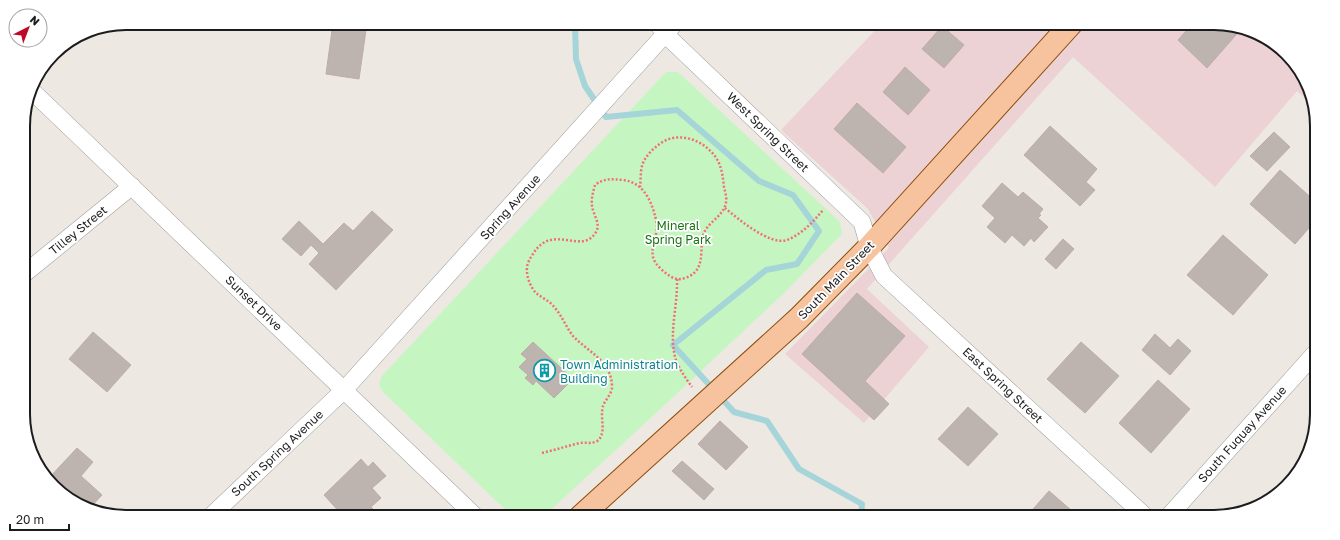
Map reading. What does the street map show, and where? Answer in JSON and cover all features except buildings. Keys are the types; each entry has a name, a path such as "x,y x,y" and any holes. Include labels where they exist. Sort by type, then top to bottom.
{"main road":[{"name":"South Main Street","path":"588,510 799,318 869,247 1066,30"}],"street":[{"name":"Spring Avenue","path":"344,390 663,30"},
{"name":"West Spring Street","path":"669,30 862,222 869,247"},
{"name":"Sunset Drive","path":"35,94 469,510"},
{"name":"Tilley Street","path":"30,269 132,186"},
{"name":"East Spring Street","path":"869,247 884,276 1138,510"},
{"name":"South Fuquay Avenue","path":"1174,510 1310,359"},
{"name":"South Spring Avenue","path":"217,510 344,390"}],"path":[{"path":"542,453 582,442 590,444 597,441 602,435 604,406 612,389 611,378 607,368 601,360 572,335 555,308 547,300 536,293 530,283 526,271 528,262 533,252 541,244 550,240 560,239 584,242 592,238 597,231 598,224 594,216 592,205 595,185 601,180 611,179 629,181 640,187 649,196 653,207 657,226 652,248 653,259 669,276 677,280 685,278 694,273 700,263 701,240 706,229 724,208 726,201 722,174 718,160 703,144 680,137 668,139 656,146 648,155 642,164 640,187"},
{"path":"724,208 741,222 757,232 775,240 786,241 807,228 836,197"},
{"path":"677,280 678,293 673,339 676,359 682,374 693,389 706,402"}],"shaded area":[{"path":"875,30 1220,30 1233,32 1245,35 1262,43 1282,58 1297,78 1306,99 1297,91 1215,187 1073,57 867,289 929,347 864,423 785,354 889,248 868,209 781,130"}],"green space":[{"name":"Mineral Spring Park","path":"666,72 678,72 840,222 842,234 784,293 551,510 506,510 382,391 379,384 382,376"}],"waterway":[{"path":"575,30 576,59 585,86 606,117 677,110 759,181 793,195 819,231 797,264 766,270 673,345 734,412 767,421 799,469 862,504 862,510"}],"place":[{"name":"Town Administration Building","path":"544,371"}]}
